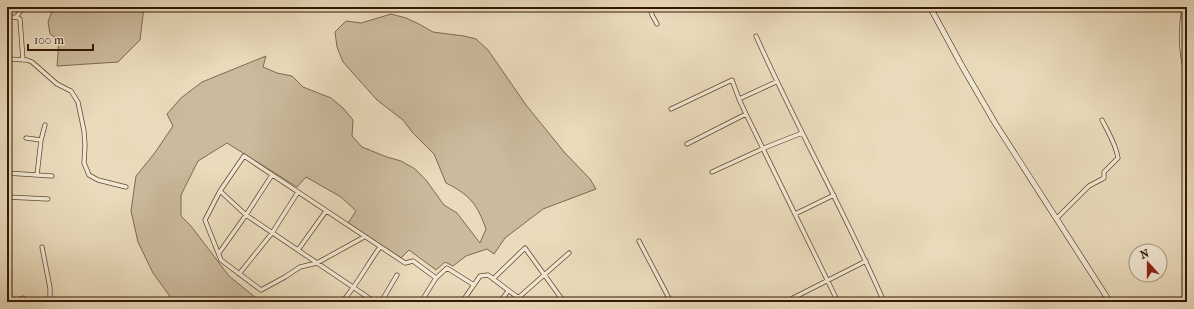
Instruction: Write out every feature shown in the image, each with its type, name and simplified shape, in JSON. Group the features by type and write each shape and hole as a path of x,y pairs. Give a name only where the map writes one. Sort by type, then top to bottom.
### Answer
{"street":[{"path":"7,18 16,17 24,7"},
{"path":"654,7 651,11 657,24"},
{"path":"930,7 995,123 1110,302"},
{"path":"1184,7 1181,23 1181,42 1182,58 1187,75"},
{"path":"16,17 20,19 23,60"},
{"path":"756,36 776,82 834,195 884,302"},
{"path":"7,59 32,62 77,98 84,130 85,168 89,175 98,180 126,187"},
{"path":"671,109 732,80 738,98 764,148 838,302"},
{"path":"738,98 776,82"},
{"path":"687,144 746,114"},
{"path":"1057,218 1089,186 1104,178 1104,172 1118,158 1111,136 1102,120"},
{"path":"37,175 41,140 45,125"},
{"path":"712,172 764,148 802,133"},
{"path":"26,138 41,140"},
{"path":"364,237 317,263 300,267 286,278 261,290 238,274 222,260 206,220 220,191 244,156 364,237 405,263 413,261 436,278"},
{"path":"7,173 52,176"},
{"path":"219,253 272,175"},
{"path":"220,191 246,215 375,302"},
{"path":"238,274 272,233 298,192"},
{"path":"795,214 834,195"},
{"path":"7,197 48,199"},
{"path":"298,250 326,211"},
{"path":"639,241 671,302"},
{"path":"42,247 50,288 50,302"},
{"path":"342,302 354,288 362,272 380,247"},
{"path":"493,279 525,248 564,302"},
{"path":"518,298 569,253"},
{"path":"795,302 793,298 866,261"},
{"path":"420,302 436,278 447,268 474,285"},
{"path":"381,302 397,274"},
{"path":"462,302 480,276 488,275 524,302"},
{"path":"500,302 508,291"},
{"path":"13,302 23,298"}],"shaded area":[{"path":"77,7 144,7 140,40 118,62 57,66 59,40 50,34 48,22 52,11 77,9"},
{"path":"391,14 406,18 433,32 476,39 488,50 526,105 565,153 590,179 596,189 543,209 505,238 494,254 487,249 466,256 453,266 445,262 436,270 409,250 401,258 348,223 356,211 341,197 306,177 297,187 227,143 198,161 181,195 181,216 191,226 229,276 261,302 174,302 153,273 138,242 131,211 136,176 154,154 173,126 167,114 181,98 202,82 266,56 263,67 277,73 292,76 303,87 331,98 343,108 353,120 352,136 362,147 401,161 415,169 426,180 444,205 457,213 480,243 486,229 472,201 454,187 446,183 434,154 412,132 403,120 377,100 343,62 337,47 335,32 346,21 361,23"}]}
